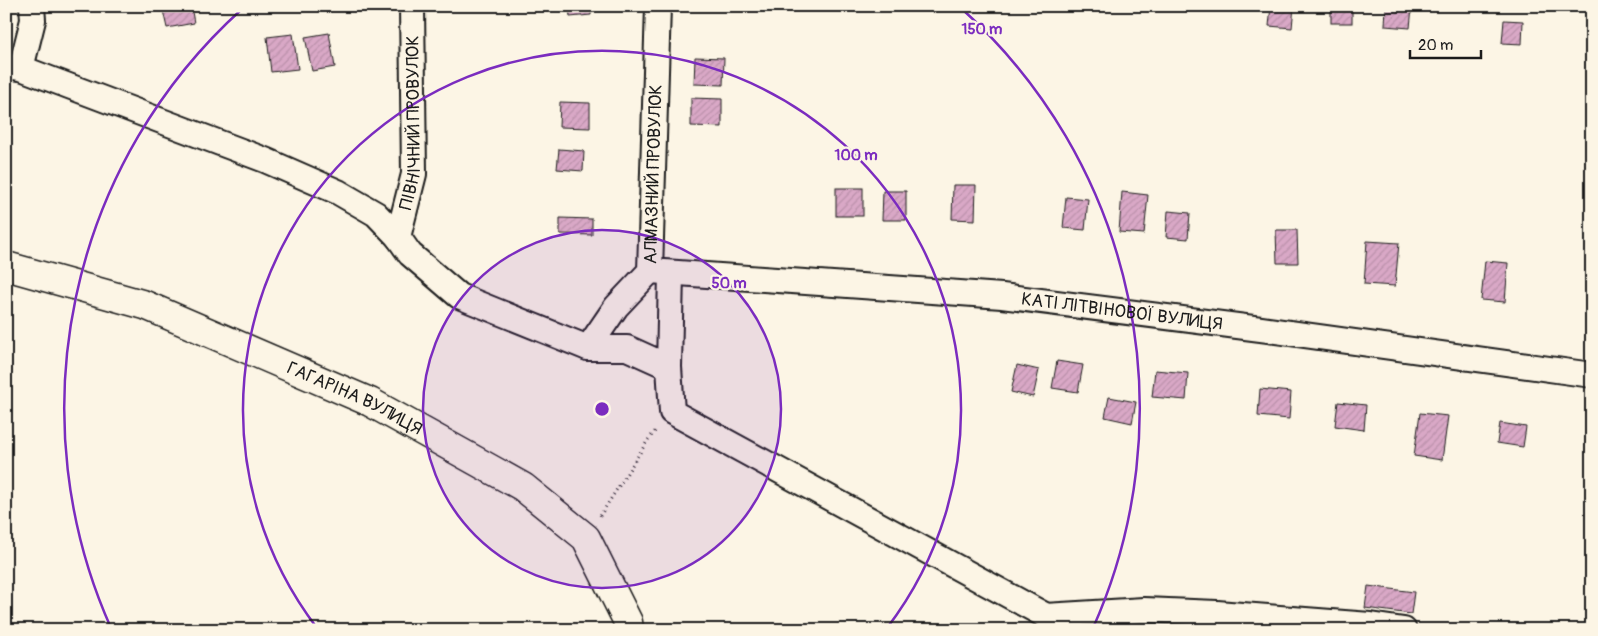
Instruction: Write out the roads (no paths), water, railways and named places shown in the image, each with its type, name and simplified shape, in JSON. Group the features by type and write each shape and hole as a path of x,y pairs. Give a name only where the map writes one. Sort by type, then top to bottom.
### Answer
{"main road":[{"name":"ГАГАРІНА ВУЛИЦЯ","path":"6,266 146,305 370,402 523,487 586,538 628,622 629,630"}],"street":[{"path":"32,6 33,20 14,67 265,160 338,192 376,214 398,237 410,254 459,296 588,348 627,348 669,367"},
{"name":"ПІВНІЧНИЙ ПРОВУЛОК","path":"398,237 414,174 412,6"},
{"name":"АЛМАЗНИЙ ПРОВУЛОК","path":"588,348 616,307 661,272 658,6"},
{"path":"661,272 672,412 1072,630"},
{"name":"КАТІ ЛІТВІНОВОЇ ВУЛИЦЯ","path":"661,272 1002,296 1260,329 1592,375"},
{"path":"1045,616 1144,610 1199,612 1370,625 1404,630"}]}
